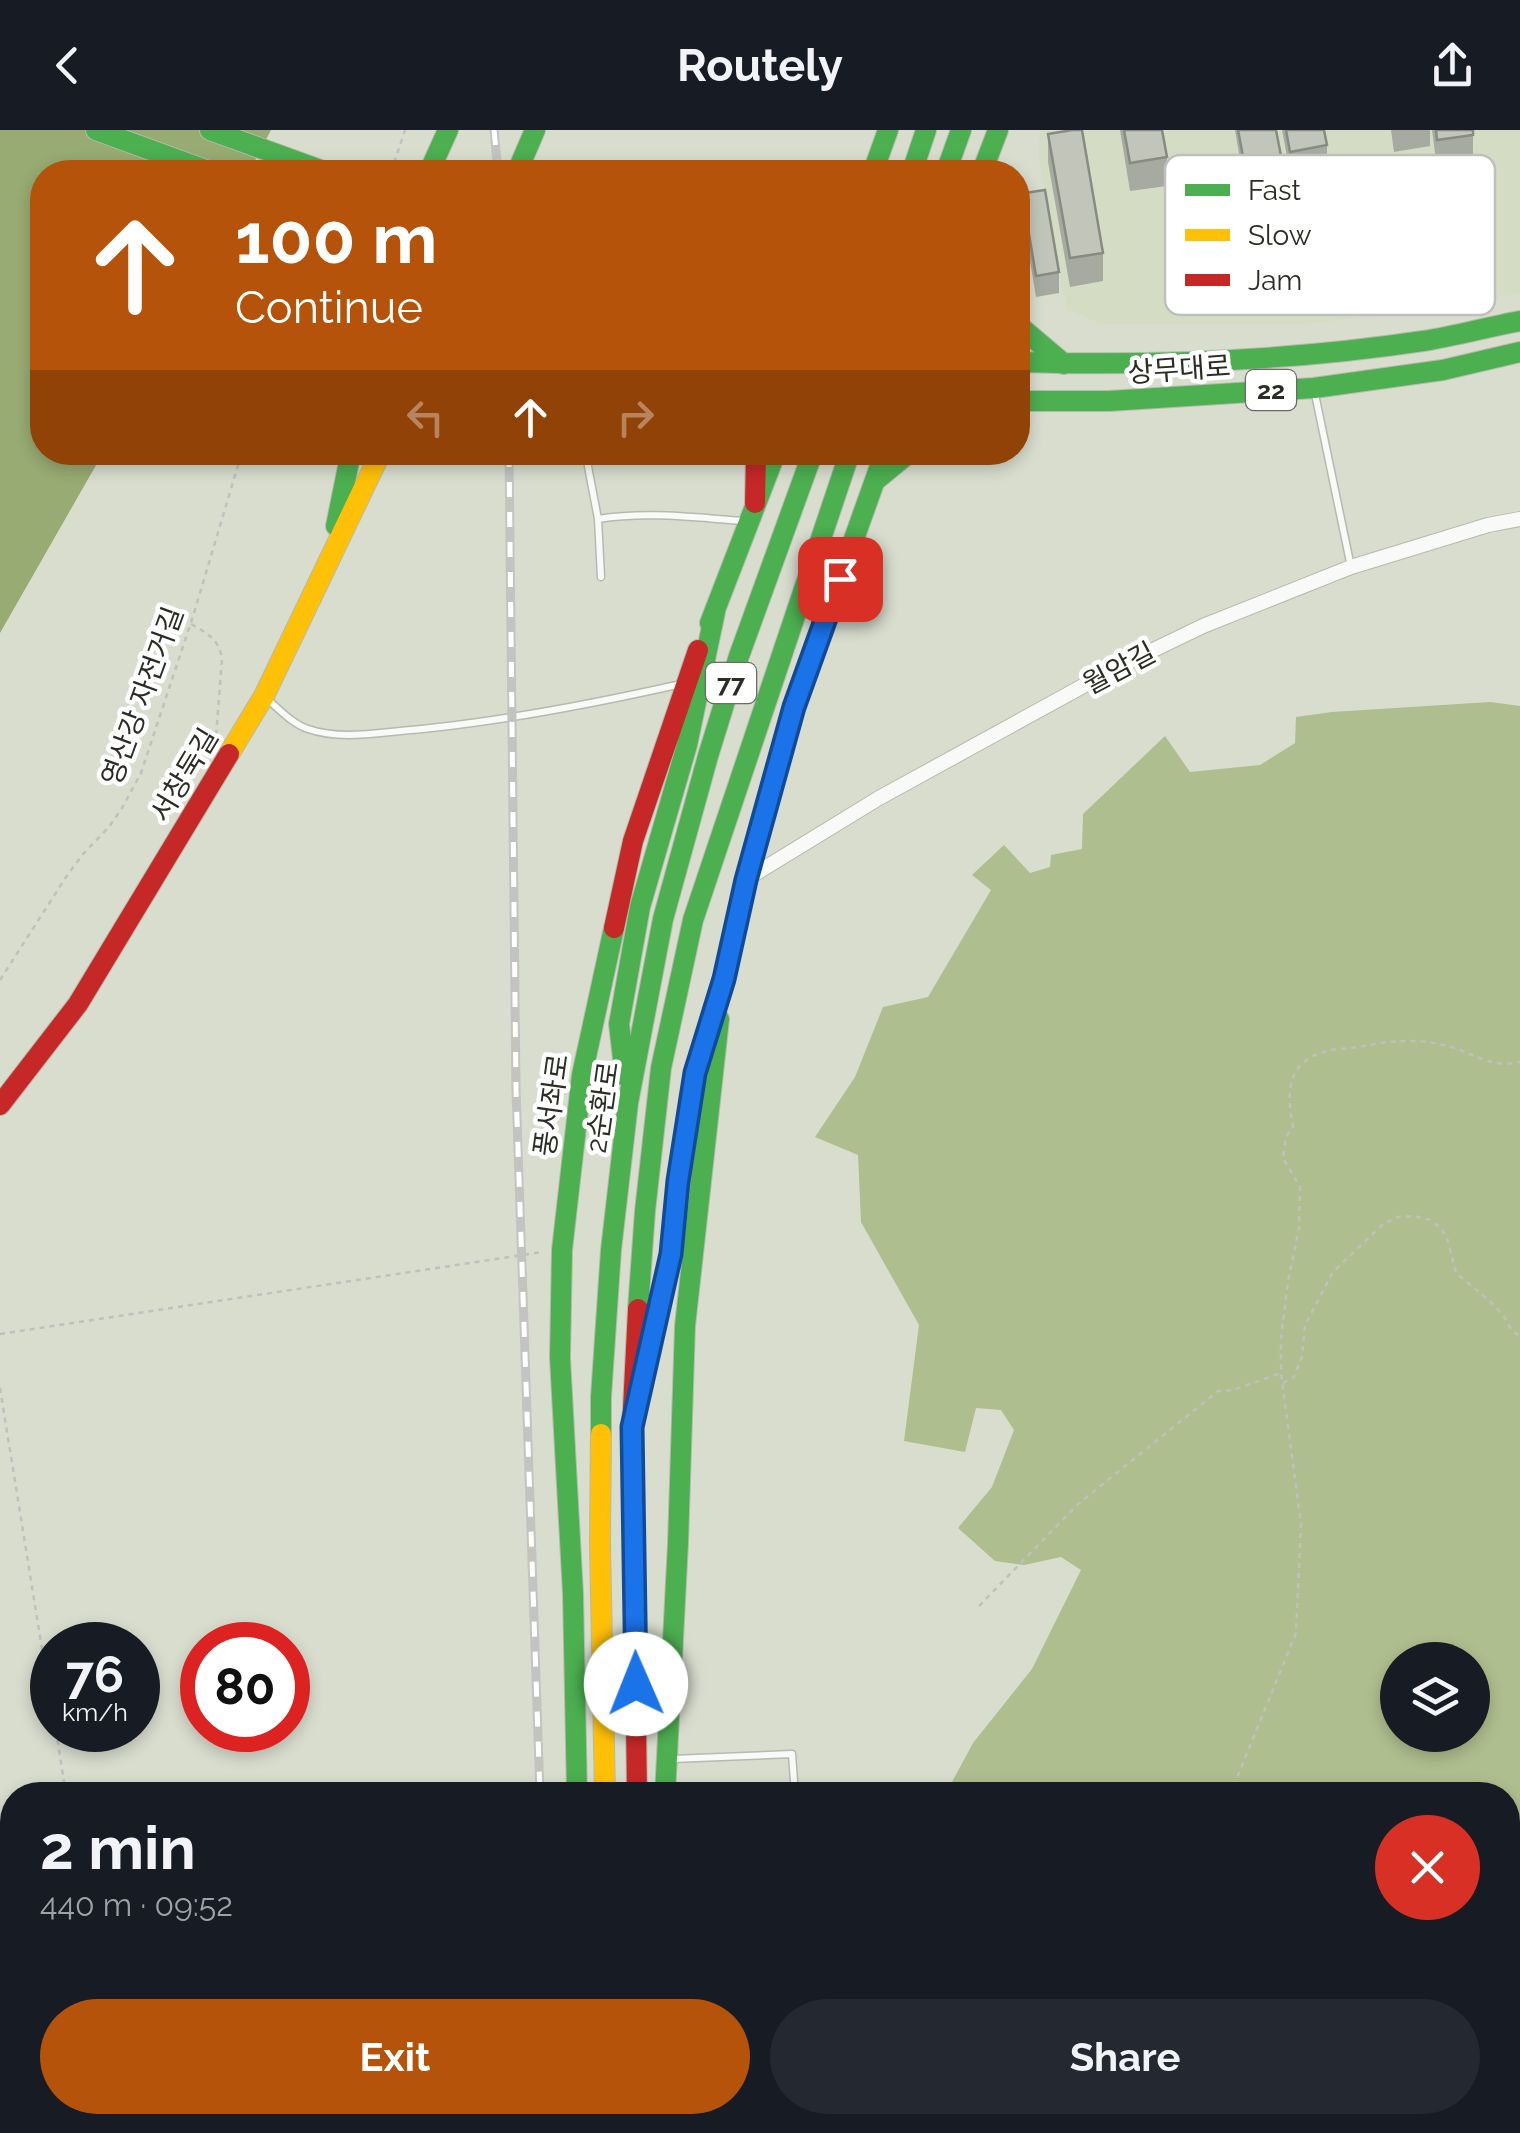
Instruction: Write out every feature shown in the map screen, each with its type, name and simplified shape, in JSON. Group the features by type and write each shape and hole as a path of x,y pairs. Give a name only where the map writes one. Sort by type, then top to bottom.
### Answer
{"main road":[{"path":"96,130 178,160"},
{"path":"210,130 293,160"},
{"path":"435,160 448,130"},
{"path":"521,160 535,130"},
{"path":"877,160 888,130"},
{"path":"916,160 926,130"},
{"path":"950,160 961,130"},
{"path":"987,160 998,130"},
{"name":"상무대로","path":"1030,363 1306,355 1427,340 1520,321"},
{"path":"1030,334 1064,364"},
{"name":"상무대로","path":"1030,401 1109,401 1314,388 1443,370 1520,352"},
{"path":"330,557 349,465"},
{"name":"서창둑길","path":"0,1105 78,1004 264,696 375,465"},
{"path":"751,512 755,465"},
{"name":"풍서좌로","path":"576,1782 573,1594 560,1358 562,1250 582,1075 632,841 704,634 771,465"},
{"name":"2순환로","path":"604,1782 601,1397 611,1250 628,1104 663,919 708,756 739,656 808,465"},
{"name":"2순환로","path":"637,1782 632,1427 645,1211 660,1068 693,920 846,465"},
{"path":"873,465 876,480"},
{"path":"632,1427 671,1254 695,1073 724,979 746,880 794,707 881,465"},
{"path":"876,480 894,465"},
{"path":"628,1104 619,1024 640,907 687,746 715,612"},
{"path":"666,1782 685,1326 724,979"}],"street":[{"name":"월암길","path":"746,880 880,798 1114,669 1203,626 1351,567 1520,519"}],"lane":[{"path":"1314,388 1351,567"},
{"path":"588,465 598,520 601,576"},
{"path":"598,520 630,514 751,512"},
{"path":"264,696 312,731 360,735 490,721 686,683"},
{"path":"665,1759 792,1754 794,1782"}],"path":[{"path":"395,160 404,130"},
{"name":"영산강 자전거길","path":"0,980 66,877 109,828 131,794 190,624 238,465"},
{"path":"190,624 213,637 220,648 215,747"},
{"path":"1235,1782 1296,1633 1300,1524 1281,1373 1288,1281 1299,1228 1300,1187 1283,1158 1286,1137 1293,1126 1289,1085 1308,1060 1328,1050 1393,1040 1444,1045 1498,1064 1520,1062"},
{"path":"1282,1383 1294,1377 1302,1356 1304,1325 1333,1272 1383,1224 1398,1217 1430,1220 1441,1228 1456,1274 1492,1303 1520,1336"},
{"path":"0,1334 562,1250"},
{"path":"978,1606 1076,1505 1218,1391 1233,1390 1281,1373"},
{"path":"0,1388 38,1622"},
{"path":"59,1752 64,1782"}],"shaded area":[{"path":"0,130 271,130 255,160 30,160 30,465 96,465 0,633"},
{"path":"1040,130 1520,130 1520,293 1495,298 1495,155 1165,155 1165,315 1381,315 1305,324 1100,324 1066,308 1038,154"},
{"path":"1490,702 1520,706 1520,1782 952,1782 973,1743 1032,1669 1081,1570 1061,1557 1024,1565 995,1561 958,1528 992,1487 1014,1430 1001,1410 976,1408 965,1452 904,1441 919,1325 861,1222 858,1155 815,1137 855,1077 883,1007 928,997 991,890 972,875 1004,845 1030,873 1050,867 1051,855 1082,849 1083,814 1165,736 1190,772 1260,765 1295,743 1296,717"}],"building":[{"path":"1082,130 1103,253 1070,258 1048,134"},
{"path":"1124,130 1162,130 1165,157 1130,163"},
{"path":"1238,130 1276,130 1281,155 1243,155"},
{"path":"1286,130 1324,130 1327,145 1290,152"},
{"path":"1436,130 1473,130 1473,135 1437,140"},
{"path":"1045,190 1059,272 1036,276 1030,240 1030,192"}],"railway":[{"path":"494,130 497,160"},
{"path":"509,465 516,1090 540,1782"}],"traffic: fast":[{"path":"96,130 178,160"},
{"path":"210,130 293,160"},
{"path":"434,160 448,130"},
{"path":"522,160 535,130"},
{"path":"877,160 888,130"},
{"path":"916,160 926,130"},
{"path":"950,160 961,130"},
{"path":"987,160 998,130"},
{"path":"1030,362 1272,357 1423,341 1520,321"},
{"path":"1030,335 1064,364"},
{"path":"1030,401 1109,401 1314,388 1443,370 1520,352"},
{"path":"336,526 348,465"},
{"path":"710,623 771,465"},
{"path":"601,1434 611,1250 628,1103 663,919 739,656 808,465"},
{"path":"638,1309 661,1068 693,920 846,465"},
{"path":"722,991 745,880 794,707 880,465"},
{"path":"876,480 894,465"},
{"path":"625,1076 619,1024 640,907 687,745 715,612"},
{"path":"577,1782 573,1594 560,1358 562,1250 582,1075 614,928"},
{"path":"646,1363 671,1254 695,1073 724,979"},
{"path":"666,1782 685,1326 719,1019"}],"traffic: slow":[{"path":"229,754 264,696 375,465"},
{"path":"601,1434 605,1782"}],"traffic: jam":[{"path":"755,503 756,465"},
{"path":"614,928 633,841 698,650"},
{"path":"0,1105 78,1004 229,754"},
{"path":"637,1782 632,1427 638,1309"}],"route":[{"path":"636,1684 632,1427 671,1254 695,1073 724,979 746,880 794,707 840,579"}]}
